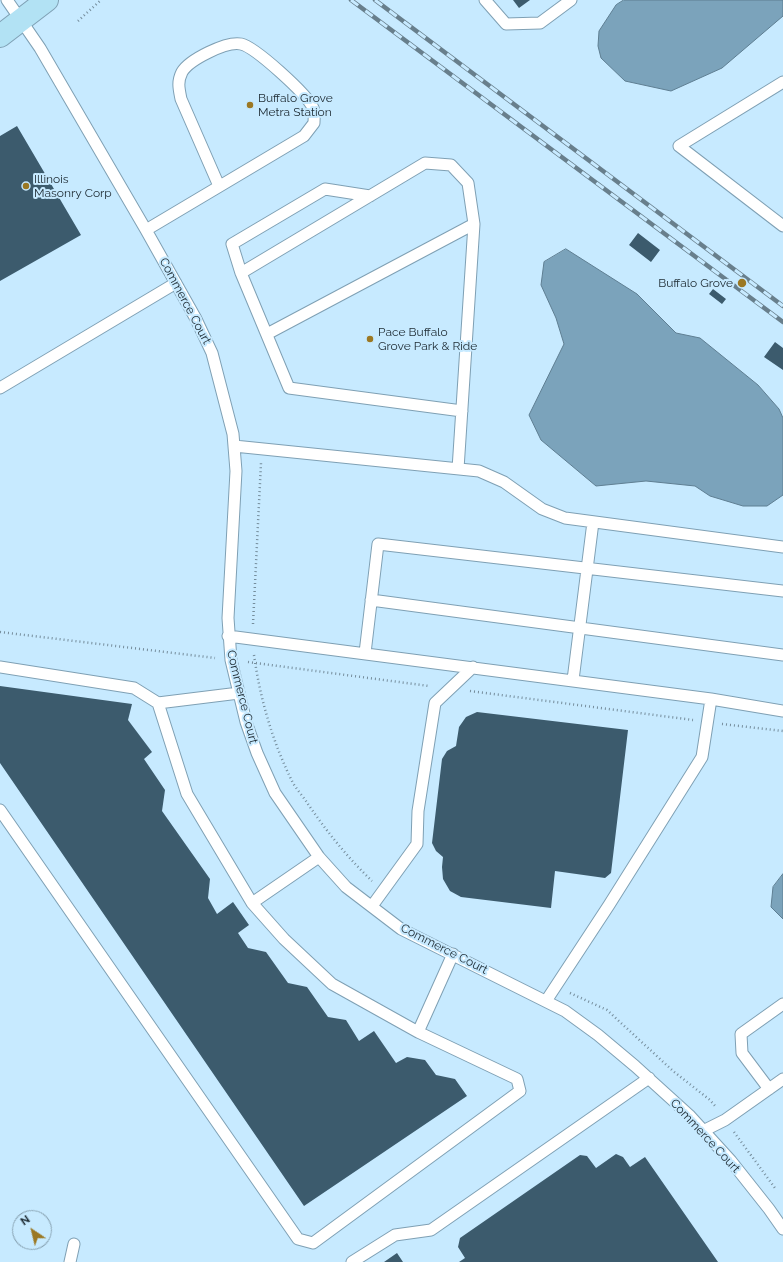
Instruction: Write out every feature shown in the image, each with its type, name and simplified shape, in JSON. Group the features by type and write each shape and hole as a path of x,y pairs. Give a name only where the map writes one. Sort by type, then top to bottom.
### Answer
{"main road":[{"path":"0,36 47,0"}],"lane":[{"name":"Commerce Court","path":"7,0 40,48 146,230 196,319 212,353 233,434 236,470 228,636 231,660 246,722 257,753 275,793 319,857 346,887 401,928 565,1011 598,1035 648,1078 703,1131 731,1161 770,1209 783,1229"},
{"path":"485,0 506,24 540,23 571,0"},
{"path":"146,230 304,136 314,123 313,109 303,93 257,54 241,44 224,45 195,60 183,71 178,84 181,99 219,186"},
{"path":"783,82 679,146 783,226"},
{"path":"241,273 425,163 451,165 468,183 474,224 458,468"},
{"path":"370,196 325,189 232,244 241,273 289,388 462,411"},
{"path":"267,334 474,224"},
{"path":"0,388 176,283"},
{"path":"234,446 479,471 504,482 542,509 565,518 783,547"},
{"path":"574,680 594,522"},
{"path":"365,653 378,544 783,592"},
{"path":"371,600 783,655"},
{"path":"228,636 472,666 711,699 783,711"},
{"path":"372,906 417,844 418,811 435,703 472,666"},
{"path":"0,667 134,688 158,703 239,693"},
{"path":"546,1001 702,757 711,699"},
{"path":"0,810 298,1239 313,1243 520,1091 517,1079 418,1032 332,984 284,939 252,902 186,794 158,703"},
{"path":"252,902 319,857"},
{"path":"418,1032 453,954"},
{"path":"769,1089 742,1053 740,1034 783,1004"},
{"path":"352,1262 395,1235 431,1230 648,1078"},
{"path":"703,1131 725,1120 783,1079"},
{"path":"70,1262 74,1244"}],"path":[{"path":"78,21 101,0"},
{"path":"262,449 252,638 259,688 273,735 292,781 324,827 355,864 383,891"},
{"path":"0,632 255,663 783,732"},
{"path":"556,986 607,1010 673,1071 710,1100 779,1193"}],"water":[{"path":"624,0 783,0 783,16 722,68 671,91 625,81 601,58 598,46 599,31 616,5"},
{"path":"566,249 637,294 676,333 700,338 758,385 779,409 783,418 783,495 767,506 743,506 710,496 695,486 646,481 596,486 541,440 529,415 564,344 556,318 541,285 544,262"},
{"path":"783,874 783,919 771,907 773,887"}],"building":[{"path":"513,0 530,0 519,8"},
{"name":"Illinois Masonry Corp","path":"17,126 81,235 0,281 0,136"},
{"path":"638,233 660,250 651,262 629,245"},
{"path":"713,289 726,299 722,304 709,294"},
{"path":"775,342 783,348 783,370 764,357"},
{"path":"0,686 132,704 128,720 152,752 144,759 165,790 162,811 210,879 208,898 217,914 233,902 249,925 238,933 248,948 266,952 288,983 307,987 328,1017 346,1020 359,1041 374,1031 396,1063 407,1057 425,1060 436,1075 455,1079 467,1096 304,1206 0,763"},
{"path":"477,712 628,730 611,873 605,878 555,871 551,908 461,897 450,891 443,879 443,857 436,851 432,843 442,759 447,751 456,746 459,727 466,717"},
{"path":"616,1154 623,1157 630,1167 645,1157 718,1262 459,1262 465,1258 458,1247 460,1238 580,1155 587,1156 596,1168"},
{"path":"397,1253 403,1262 384,1262"}],"railway":[{"path":"351,0 783,322"},
{"path":"375,0 783,306"}],"place":[{"name":"Buffalo Grove Metra Station","path":"250,105"},
{"name":"Illinois Masonry Corp","path":"26,186"},
{"name":"Buffalo Grove","path":"742,283"},
{"name":"Pace Buffalo Grove Park & Ride","path":"370,339"}]}
